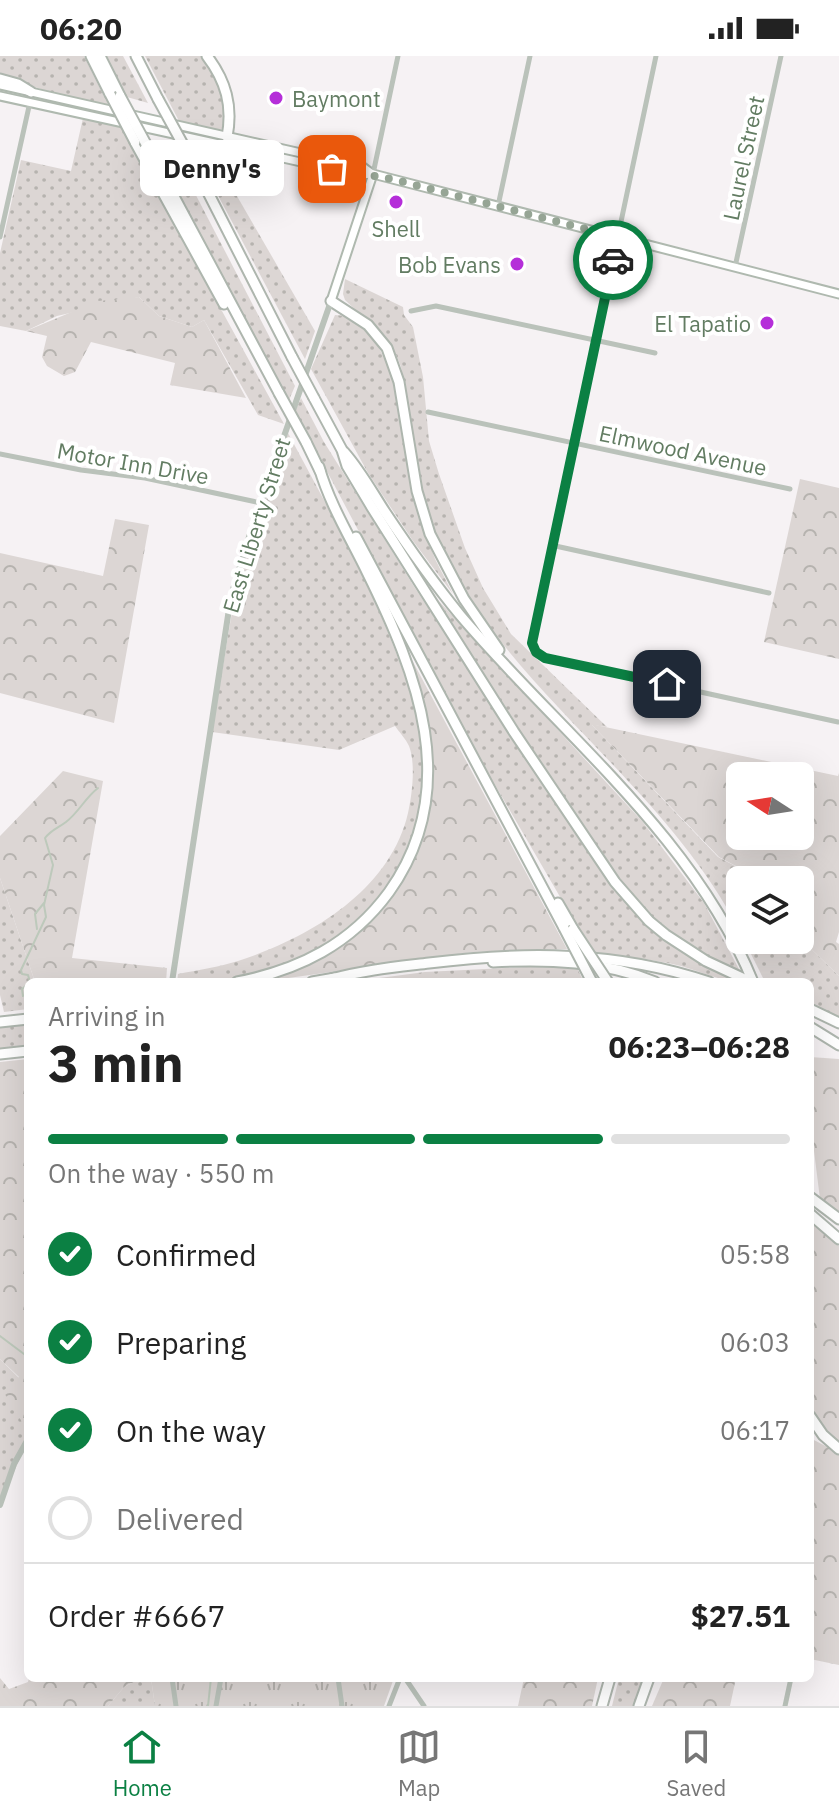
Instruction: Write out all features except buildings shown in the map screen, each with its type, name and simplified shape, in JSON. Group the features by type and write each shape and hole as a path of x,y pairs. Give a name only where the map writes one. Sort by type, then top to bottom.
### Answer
{"highway":[{"path":"91,56 146,144 515,836 568,929 590,978"},
{"path":"100,56 135,142 246,344 266,368"},
{"path":"136,56 342,450 347,466 482,681 629,901 687,950 749,978"},
{"path":"207,56 226,87 230,120 226,141"},
{"path":"0,82 18,84 30,97"},
{"path":"331,301 368,325 391,356 399,382 423,514 451,577 496,647 566,722 575,741"},
{"path":"342,450 439,588 485,643 648,819 691,872 722,919 751,978"},
{"path":"252,978 295,967 335,945 360,925 383,900 404,867 420,831 426,804 429,769 427,742 414,686 368,573 327,494 319,467"},
{"path":"568,929 605,978"},
{"path":"335,978 362,971 476,957 535,954 624,961 696,978"},
{"path":"340,978 473,963 528,962 575,963 644,978"},
{"path":"814,1011 839,1023"},
{"path":"0,1022 24,1019"},
{"path":"814,1029 839,1045"},
{"path":"0,1054 24,1051"},
{"path":"814,1200 839,1219"},
{"path":"814,1216 839,1232"},
{"path":"814,1217 839,1239"},
{"path":"814,1422 839,1449"},
{"path":"602,1706 608,1682"},
{"path":"639,1706 650,1682"},
{"path":"645,1706 651,1682"}],"main road":[{"path":"0,96 30,97 226,141 363,167 373,174 839,294"},
{"name":"East Liberty Street","path":"331,301 373,174"}],"street":[{"path":"373,174 398,56"},
{"path":"498,206 530,56"},
{"path":"656,56 532,634 534,648 545,658 838,722"},
{"name":"Laurel Street","path":"735,267 781,56"},
{"path":"0,237 30,97"},
{"name":"East Liberty Street","path":"173,978 227,616 238,571 331,301"},
{"path":"411,311 436,306 655,353"},
{"name":"Elmwood Avenue","path":"428,412 790,489"},
{"name":"Motor Inn Drive","path":"0,454 81,470 145,478 261,503"},
{"path":"551,545 769,593"},
{"path":"0,1505 14,1464 24,1446"},
{"path":"173,1682 176,1706"},
{"path":"216,1706 220,1682"},
{"path":"339,1682 342,1706"},
{"path":"389,1706 401,1682"},
{"path":"406,1682 424,1706"},
{"path":"785,1706 790,1682"}],"green space":[{"path":"0,56 84,56 109,106 63,96 0,76"},
{"path":"107,56 123,56 148,103 127,97"},
{"path":"145,56 202,56 220,89 224,127 220,130 179,121"},
{"path":"83,118 121,127 284,424 258,415 204,320 192,327 159,316 139,297 57,316 26,331 0,326 0,253 21,160 71,171"},
{"path":"153,146 173,151 295,386 289,400"},
{"path":"197,156 215,158 315,331 305,359"},
{"path":"345,279 403,307 404,315 413,327 423,377 429,441 465,548 483,588 511,634 607,727 592,725 718,857 735,866 726,866 726,909 674,833 551,700 475,607 444,556 426,511 411,439 401,367 396,354 378,329 345,300"},
{"path":"139,297 159,316 192,327 204,320 246,398 170,385 175,363 91,342 75,372 64,376 47,366 42,357 47,336 26,331 98,301"},
{"path":"335,315 346,317 365,329 389,369 415,505 435,559 453,594 368,473 311,369"},
{"path":"301,398 324,442 415,588 619,894 675,946 735,978 717,978 670,964 592,952 473,747 295,411"},
{"path":"288,433 371,594 413,698 425,752 421,799 411,838 395,875 371,908 336,938 294,961 250,975 178,978 178,974 216,967 265,951 318,925 343,908 384,866 398,841 408,813 413,780 411,753 408,743 395,726 339,750 212,732 235,594"},
{"path":"800,479 839,488 839,659 764,642"},
{"path":"115,519 149,525 114,723 0,693 0,553 103,576"},
{"path":"437,599 642,821 704,903 726,945 726,954 731,954 740,971 675,937 634,899 614,874"},
{"path":"405,647 567,949 473,952 274,978 317,961 361,929 382,908 413,857 430,800 432,771 431,741"},
{"path":"591,724 772,762 726,762 726,850 814,850 814,771 838,776 839,773 839,932 836,942 839,944 839,976 814,952 814,866 736,866 719,857"},
{"path":"63,771 103,781 72,958 167,968 166,978 34,978 0,878 0,836"},
{"path":"0,878 34,978 24,978 24,1010 4,1012 0,995"},
{"path":"814,952 839,976 839,1018 814,1007 814,978 763,978 751,954"},
{"path":"577,968 582,978 379,978 425,972"},
{"path":"24,1023 24,1047 0,1050 0,1026"},
{"path":"814,1057 839,1059 839,1213 820,1199 814,1151"},
{"path":"24,1059 24,1425 3,1391 19,1377 0,1359 0,1062"},
{"path":"814,1226 839,1246 839,1443 815,1416"},
{"path":"0,1359 19,1378 4,1391 24,1424 24,1448 0,1505"},
{"path":"814,1440 839,1453 839,1665 814,1660"},
{"path":"0,1678 9,1689 28,1682 134,1682 124,1687 108,1706 0,1706"},
{"path":"134,1682 152,1682 155,1706 108,1706 124,1687"},
{"path":"152,1682 393,1682 384,1706 155,1706"},
{"path":"523,1682 597,1682 592,1706 518,1706"},
{"path":"618,1682 642,1682 633,1706 612,1706"},
{"path":"662,1682 735,1682 730,1706 652,1706"}],"waterway":[{"path":"29,978 21,970 46,917 44,905 53,865 45,838 71,818 98,788"},
{"path":"37,929 35,914 44,903"},
{"path":"23,996 24,987"},
{"path":"0,1336 24,1354"},
{"path":"208,1706 211,1682"}],"way so far":[{"path":"332,169 360,175 373,174 617,237 613,260"}],"place":[{"name":"Baymont","path":"276,98"},
{"name":"Denny's","path":"332,169"},
{"name":"Shell","path":"396,202"},
{"name":"Bob Evans","path":"517,264"},
{"name":"El Tapatio","path":"767,323"}],"route":[{"path":"613,260 532,643 536,652 545,658 667,684"}]}
